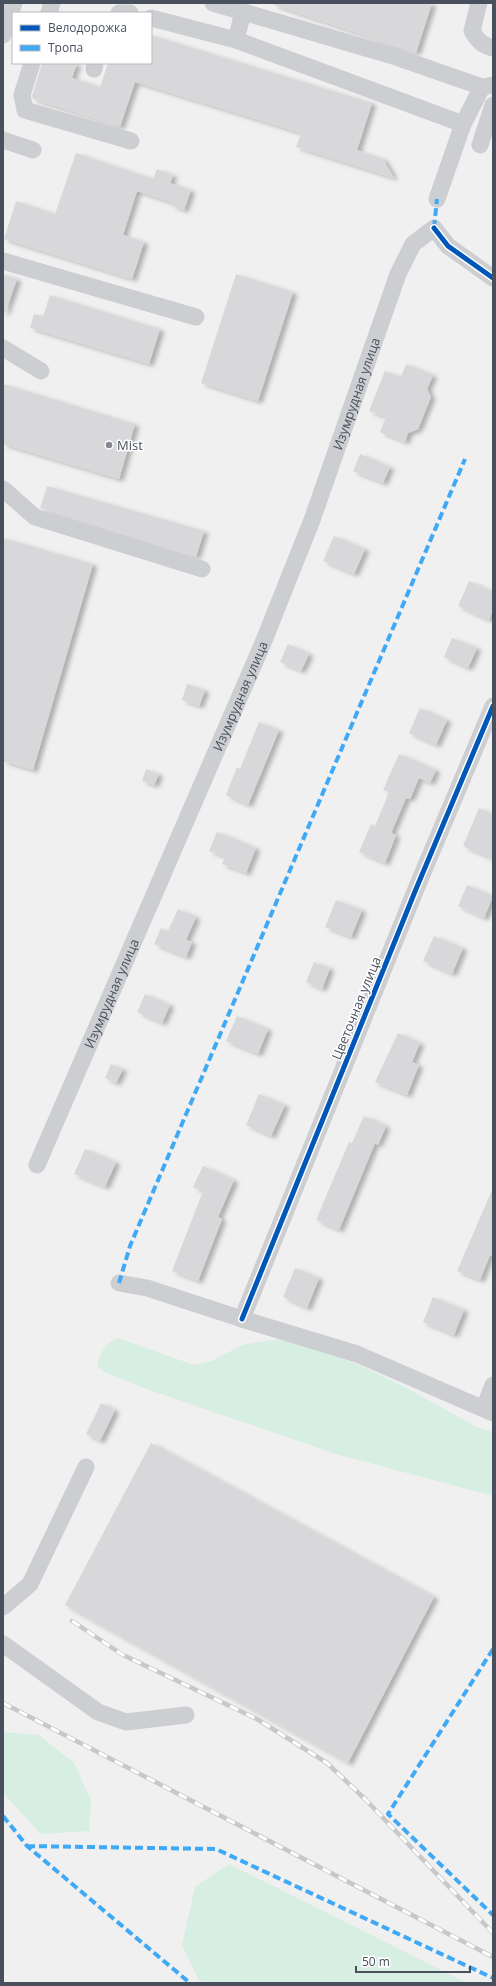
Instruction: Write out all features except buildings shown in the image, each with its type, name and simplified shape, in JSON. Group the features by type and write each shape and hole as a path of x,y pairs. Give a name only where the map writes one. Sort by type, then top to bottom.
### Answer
{"street":[{"path":"3,35 14,3"},
{"path":"213,3 393,56 487,86 463,124 437,199"},
{"path":"480,3 472,31 479,42 484,46 493,48"},
{"path":"236,40 243,12"},
{"path":"152,18 236,40 463,124"},
{"path":"32,64 22,95 25,110 131,141"},
{"path":"480,145 493,105"},
{"path":"3,140 33,150"},
{"name":"Изумрудная улица","path":"37,1165 263,643 312,520 398,274 413,244 434,228 448,246 493,278"},
{"path":"3,261 196,317"},
{"path":"3,348 41,371"},
{"path":"3,489 35,517 202,569"},
{"name":"Цветочная улица","path":"242,1319 416,888 493,706"},
{"path":"119,1283 147,1288 357,1354 489,1410 493,1385"},
{"path":"3,1608 30,1584 86,1467"},
{"path":"3,1644 98,1712 126,1722 186,1715"}],"green space":[{"path":"118,1338 194,1365 212,1361 242,1345 277,1339 310,1347 359,1365 403,1386 477,1427 493,1432 493,1496 336,1454 152,1391 104,1372 97,1366 100,1357 106,1346"},
{"path":"3,1732 39,1735 74,1763 91,1800 89,1831 41,1834 3,1793"},
{"path":"229,1864 467,1983 204,1983 198,1979 182,1945 195,1887"}],"railway":[{"path":"72,1621 123,1655 257,1719 327,1763 366,1800 493,1933"},
{"path":"3,1703 493,1957"}],"marked path":[{"path":"434,228 437,199"},
{"path":"119,1283 130,1246 465,459"},
{"path":"493,1649 388,1814 493,1915"},
{"path":"3,1816 27,1846 190,1983"},
{"path":"27,1846 216,1849 493,1978"}],"cycle path":[{"path":"434,228 448,246 493,278"},
{"path":"242,1319 416,889 493,706"}],"place":[{"name":"Mist","path":"109,445"}]}
